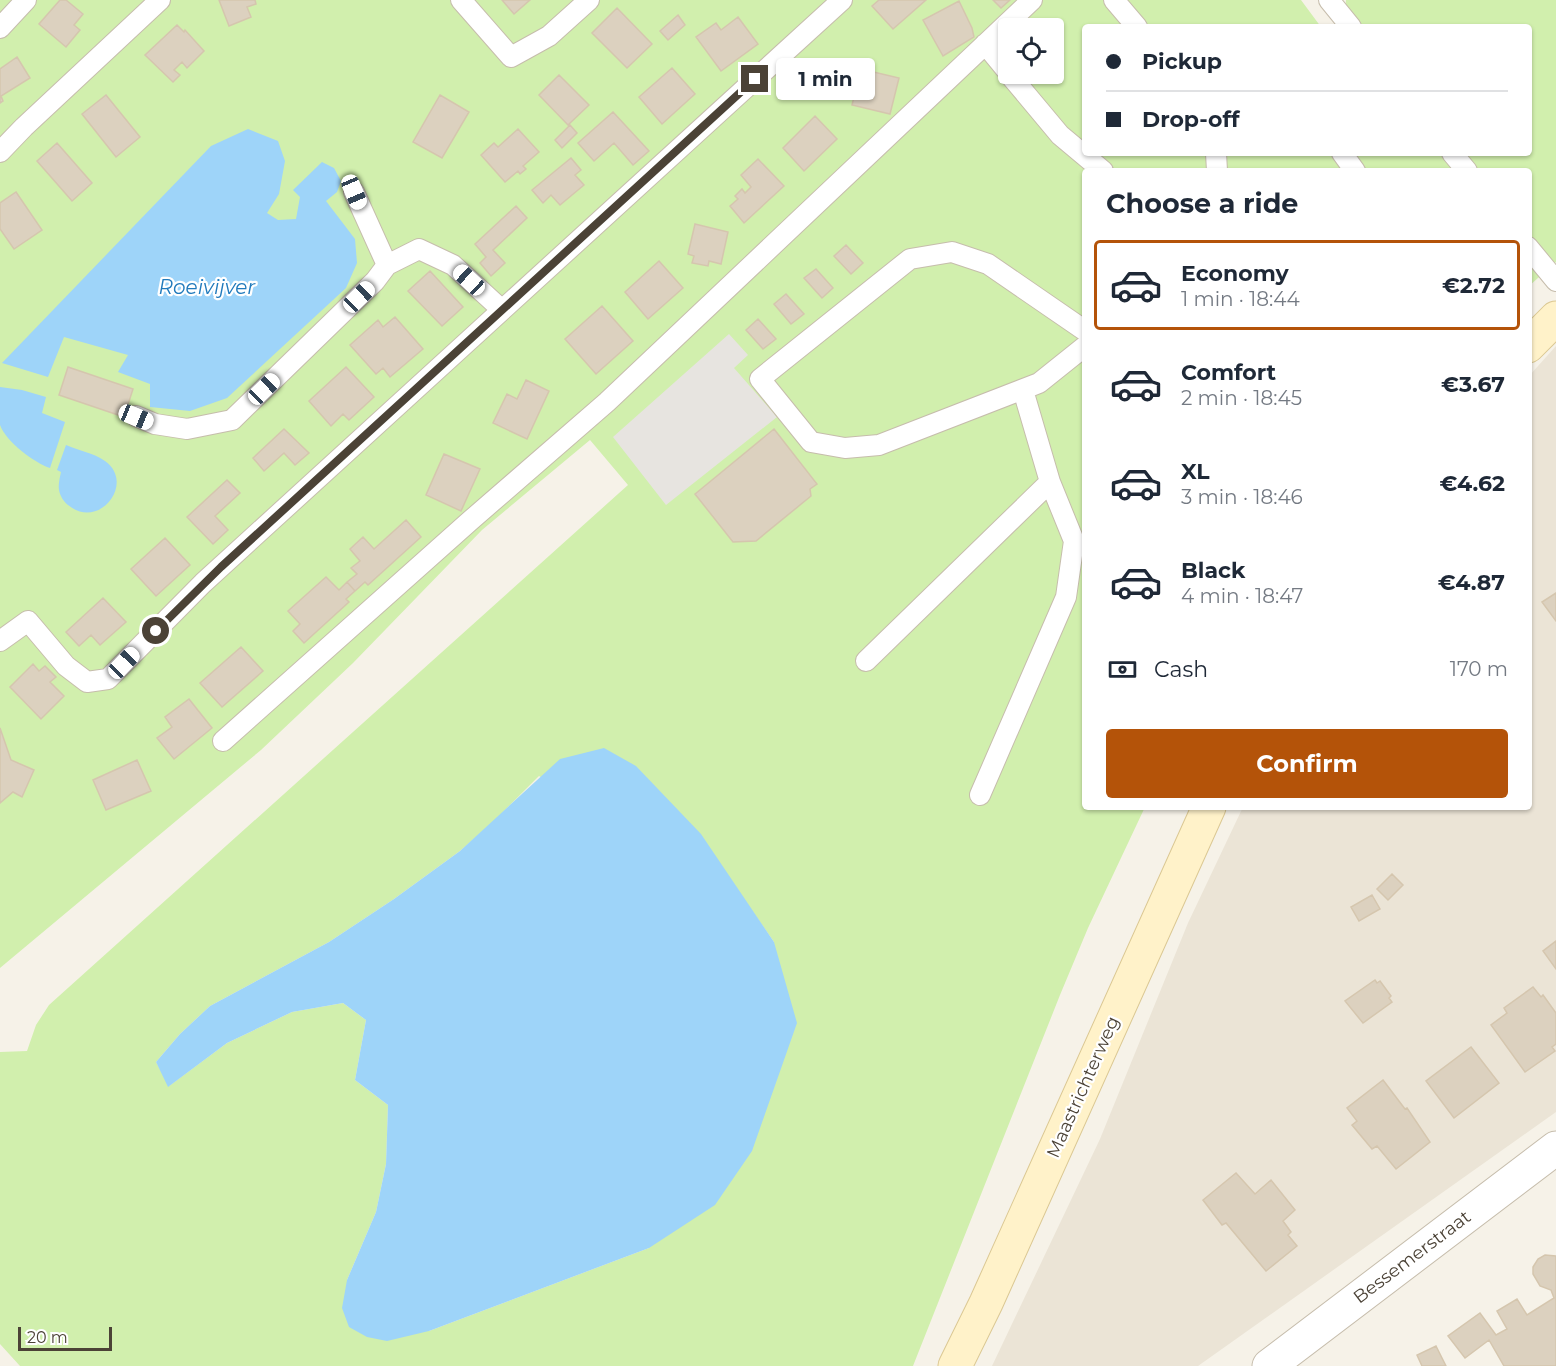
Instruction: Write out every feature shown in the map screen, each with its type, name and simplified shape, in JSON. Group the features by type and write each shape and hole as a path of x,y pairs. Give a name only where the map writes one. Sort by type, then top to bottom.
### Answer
{"main road":[{"path":"1532,342 1556,318"},
{"name":"Maastrichterweg","path":"955,1366 987,1303 1208,810"}],"street":[{"name":"Bessemerstraat","path":"1269,1366 1556,1148"}],"lane":[{"path":"0,28 26,0"},
{"path":"0,152 160,0"},
{"path":"461,0 511,57 549,36 589,0"},
{"path":"0,641 28,621 66,666 87,682 108,679 203,583 842,0"},
{"path":"223,741 437,549 607,402 1032,0"},
{"path":"1114,0 1134,24"},
{"path":"1329,0 1349,24"},
{"path":"985,44 998,60"},
{"path":"1018,84 1060,135 1082,153"},
{"path":"1085,156 1099,168"},
{"path":"1454,156 1464,168"},
{"path":"354,192 387,265"},
{"path":"136,417 155,424 187,429 232,420 375,281 387,265 419,249 453,265 501,309"},
{"path":"1082,329 988,264 952,252 910,259 760,379 811,442 845,448 879,445 1040,383 1082,349"},
{"path":"1532,252 1556,281"},
{"path":"980,795 1066,597 1074,541 1050,482 1023,390"},
{"path":"866,661 1050,482"}],"shaded area":[{"path":"729,334 748,355 734,368 777,417 666,505 613,437"},
{"path":"1556,346 1556,1112 1198,1366 992,1366 1100,1139 1188,923 1242,810 1532,810 1532,373"}],"green space":[{"path":"0,0 1301,0 1319,24 1082,24 1082,156 1532,156 1532,24 1344,24 1346,0 1556,0 1556,262 1532,283 1532,168 1082,168 1082,810 1144,810 1088,928 1060,995 913,1366 20,1366 0,1344 0,1052 27,1051 36,1025 49,1005 628,485 590,440 482,530 353,663 261,750 0,968","holes":["539,776 737,889 774,942 649,1248 429,1331 347,1280 376,1212 386,1164 388,1105 355,1080 366,1020 343,1003 292,1012 227,1043 169,1086 156,1062 180,1034 210,1006 329,942 460,851"]}],"water":[{"name":"Roeivijver","path":"248,129 278,141 285,161 279,194 267,213 278,220 296,219 300,197 293,190 322,162 334,168 341,181 337,192 326,201 355,239 357,263 346,288 227,398 190,411 150,407 150,384 118,372 128,355 64,337 48,377 2,363 211,146"},
{"path":"0,387 46,397 42,413 65,422 50,468 22,451 3,432 0,425"},
{"path":"66,445 101,458 114,470 117,481 115,491 110,501 102,508 91,512 80,511 68,505 61,497 59,481 61,472 57,470"},
{"path":"604,748 636,766 701,834 774,942 797,1023 752,1151 715,1205 649,1248 429,1331 387,1341 367,1337 349,1327 342,1308 347,1280 376,1212 386,1164 388,1105 355,1080 366,1020 343,1003 292,1012 227,1043 168,1087 156,1062 180,1034 210,1006 329,942 460,851 560,759"}],"building":[{"path":"60,0 66,0 83,14 74,25 80,30 66,47 39,24"},
{"path":"219,0 255,0 256,4 247,7 251,17 229,26"},
{"path":"502,0 530,0 514,14"},
{"path":"879,0 926,0 893,29 872,6"},
{"path":"993,0 1010,0 1001,8"},
{"path":"959,1 974,37 943,56 923,20"},
{"path":"617,8 652,44 627,68 592,33"},
{"path":"678,15 685,25 668,40 660,31"},
{"path":"738,17 758,44 721,71 696,37 716,23 721,30"},
{"path":"177,25 184,32 185,30 204,51 187,68 182,62 174,70 180,75 173,82 145,55"},
{"path":"17,57 30,78 1,96 3,101 0,103 0,69"},
{"path":"672,68 695,94 662,124 639,97"},
{"path":"861,69 899,78 890,114 852,105"},
{"path":"559,75 589,105 568,125 539,95"},
{"path":"106,95 140,137 116,157 82,114"},
{"path":"440,95 469,112 442,158 413,142"},
{"path":"613,112 649,151 633,165 614,143 594,161 578,143"},
{"path":"815,116 837,139 804,171 783,148"},
{"path":"570,125 577,133 562,148 555,140"},
{"path":"518,129 539,152 523,166 526,169 520,174 518,171 505,182 481,155 494,143 498,147"},
{"path":"57,143 92,183 72,201 37,161"},
{"path":"571,158 581,170 575,175 584,185 560,205 551,195 543,203 532,190"},
{"path":"758,159 784,186 744,223 730,206 738,199 735,196 742,189 745,193 751,187 741,175"},
{"path":"16,192 42,230 14,249 0,229 0,203"},
{"path":"516,206 527,218 493,250 505,263 491,276 480,263 486,257 475,244"},
{"path":"695,224 728,232 721,264 709,261 708,266 692,263 694,256 688,254"},
{"path":"846,245 863,263 851,274 834,256"},
{"path":"659,261 683,288 648,319 625,292"},
{"path":"816,269 833,288 822,298 804,278"},
{"path":"430,271 463,307 442,326 408,291"},
{"path":"786,294 804,314 791,324 774,304"},
{"path":"602,306 633,341 596,374 565,339"},
{"path":"395,317 423,349 390,377 383,368 376,374 350,345 378,320 383,327"},
{"path":"758,319 776,339 763,349 746,330"},
{"path":"68,367 133,389 124,417 59,395"},
{"path":"346,367 374,397 349,420 343,414 331,426 309,401"},
{"path":"526,380 549,391 527,439 493,423 507,394 517,399"},
{"path":"284,429 309,453 295,465 284,453 264,471 253,458"},
{"path":"774,429 817,484 810,489 811,496 756,541 733,542 695,494"},
{"path":"444,454 480,469 461,511 426,495"},
{"path":"227,480 240,493 215,516 228,530 213,544 187,517"},
{"path":"406,520 421,537 368,585 365,582 355,591 347,582 357,574 351,568 360,561 350,549 363,537 374,549"},
{"path":"165,538 190,565 156,596 131,569"},
{"path":"326,577 339,590 347,582 355,591 346,599 349,602 304,643 293,631 300,624 288,611"},
{"path":"1556,593 1556,621 1542,602"},
{"path":"103,598 126,622 100,645 91,635 79,646 66,632"},
{"path":"241,647 263,671 222,707 200,683"},
{"path":"33,664 39,671 45,666 56,677 50,682 64,696 41,719 10,687"},
{"path":"189,699 212,728 174,759 157,738 172,727 165,717"},
{"path":"0,728 11,760 34,770 22,797 13,792 0,803"},
{"path":"137,760 151,791 106,810 93,780"},
{"path":"1392,874 1403,885 1388,900 1377,889"},
{"path":"1372,895 1380,909 1359,921 1351,907"},
{"path":"1556,941 1556,969 1543,951"},
{"path":"1375,980 1377,983 1380,981 1391,996 1389,998 1392,1002 1363,1023 1345,1001"},
{"path":"1533,987 1541,997 1543,995 1556,1013 1556,1044 1552,1047 1555,1051 1525,1072 1491,1025 1507,1013 1504,1008"},
{"path":"1471,1047 1499,1083 1454,1118 1426,1081"},
{"path":"1383,1080 1405,1109 1407,1108 1430,1142 1396,1169 1377,1146 1372,1149 1352,1125 1357,1121 1347,1108"},
{"path":"1236,1173 1255,1194 1271,1180 1295,1210 1283,1221 1291,1232 1288,1235 1297,1246 1266,1271 1226,1223 1222,1225 1203,1200"},
{"path":"1545,1255 1556,1256 1556,1366 1504,1366 1489,1340 1465,1358 1448,1336 1480,1313 1496,1335 1507,1329 1497,1311 1517,1299 1527,1315 1554,1298 1551,1290 1540,1286 1533,1274 1533,1267 1538,1259"},
{"path":"1436,1346 1446,1366 1422,1366 1417,1355"}],"route":[{"path":"156,631 203,583 755,79"}]}
